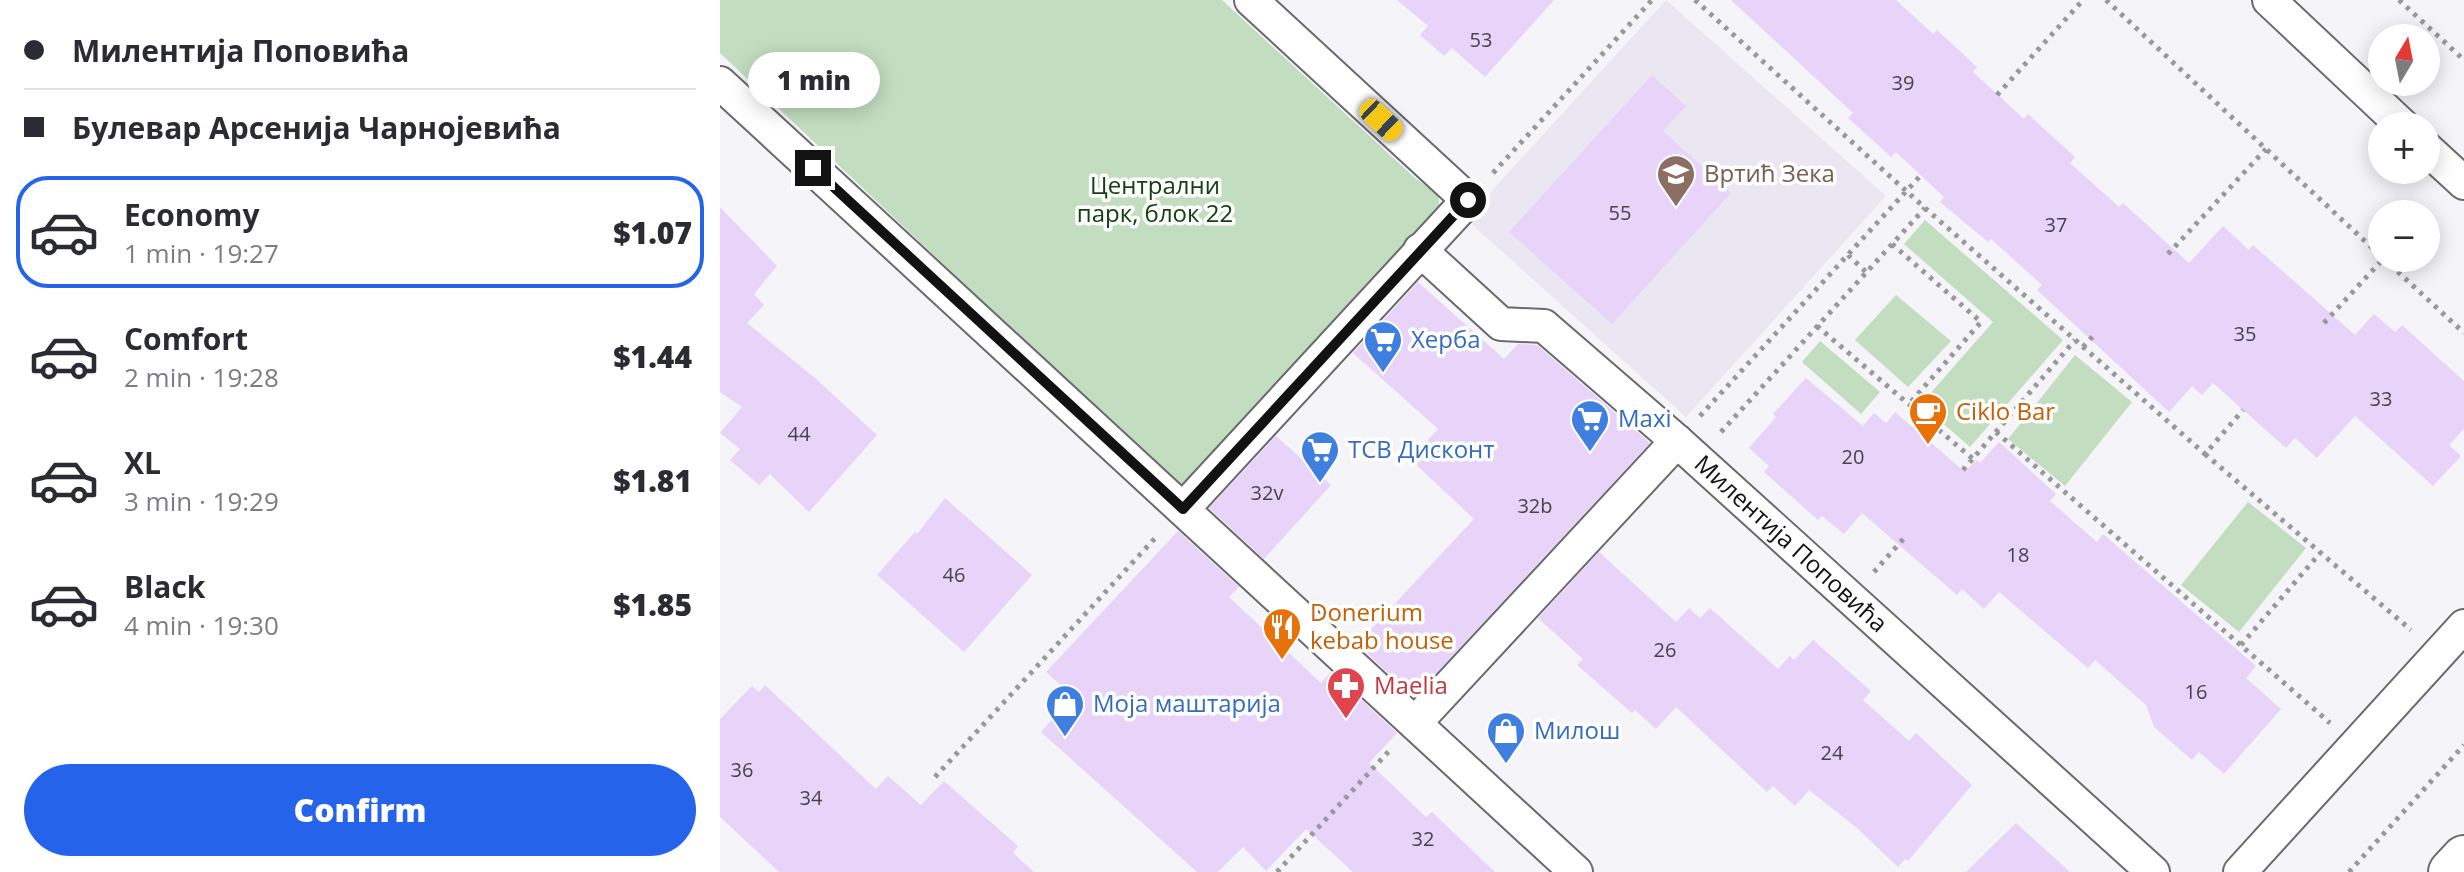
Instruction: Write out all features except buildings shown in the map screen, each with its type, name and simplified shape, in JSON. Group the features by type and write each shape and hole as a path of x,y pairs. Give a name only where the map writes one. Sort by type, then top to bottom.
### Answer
{"street":[{"path":"1183,509 1468,200 1251,0"},
{"path":"2269,0 2388,112"},
{"path":"720,83 1576,872"},
{"path":"2440,161 2464,183"},
{"path":"1420,250 1501,324 1544,326 1677,441"},
{"name":"Милентија Поповића","path":"1415,723 1677,441 2153,872"},
{"path":"2240,872 2464,626"},
{"path":"2451,872 2464,858"}],"path":[{"path":"1468,200 1652,0"},
{"path":"1695,0 2075,340 2439,653"},
{"path":"1997,95 2083,0"},
{"path":"2106,0 2368,244"},
{"path":"2399,0 2464,60"},
{"path":"2168,254 2266,149"},
{"path":"1677,441 1921,175"},
{"path":"1720,433 1925,208"},
{"path":"1892,244 1981,322 1909,404"},
{"path":"1848,255 1866,272"},
{"path":"2324,323 2370,272"},
{"path":"2398,272 2464,333"},
{"path":"1817,326 1973,459"},
{"path":"2083,347 2095,334"},
{"path":"1963,470 2075,340"},
{"path":"2205,454 2243,410"},
{"path":"1996,432 2301,696"},
{"path":"935,777 1183,509"},
{"path":"1851,599 1905,537"},
{"path":"2241,645 2320,553"},
{"path":"1277,872 1415,723"},
{"path":"2349,872 2464,745"}],"shaded area":[{"name":"Вртић Зека","path":"1666,0 1886,196 1686,417 1466,219"}],"green space":[{"name":"Централни парк, блок 22","path":"720,0 1222,0 1416,179 1438,193 1440,211 1184,492 720,53"},
{"path":"1925,220 2063,340 1970,447 1921,404 1993,322 1904,244"},
{"path":"1896,295 1951,341 1908,387 1855,340"},
{"path":"1820,341 1880,392 1861,414 1802,362"},
{"path":"2075,355 2132,402 2065,486 2008,439"},
{"path":"2248,502 2306,548 2239,632 2181,585"}],"place":[{"name":"Вртић Зека","path":"1676,208"},
{"name":"Херба","path":"1383,374"},
{"name":"Ciklo Bar","path":"1928,446"},
{"name":"Maxi","path":"1590,453"},
{"name":"ТСВ Дисконт","path":"1320,484"},
{"name":"Donerium kebab house","path":"1282,661"},
{"name":"Maelia","path":"1346,720"},
{"name":"Моја маштарија","path":"1065,738"},
{"name":"Милош","path":"1506,765"}],"route":[{"path":"813,168 1183,509 1468,200"}]}
